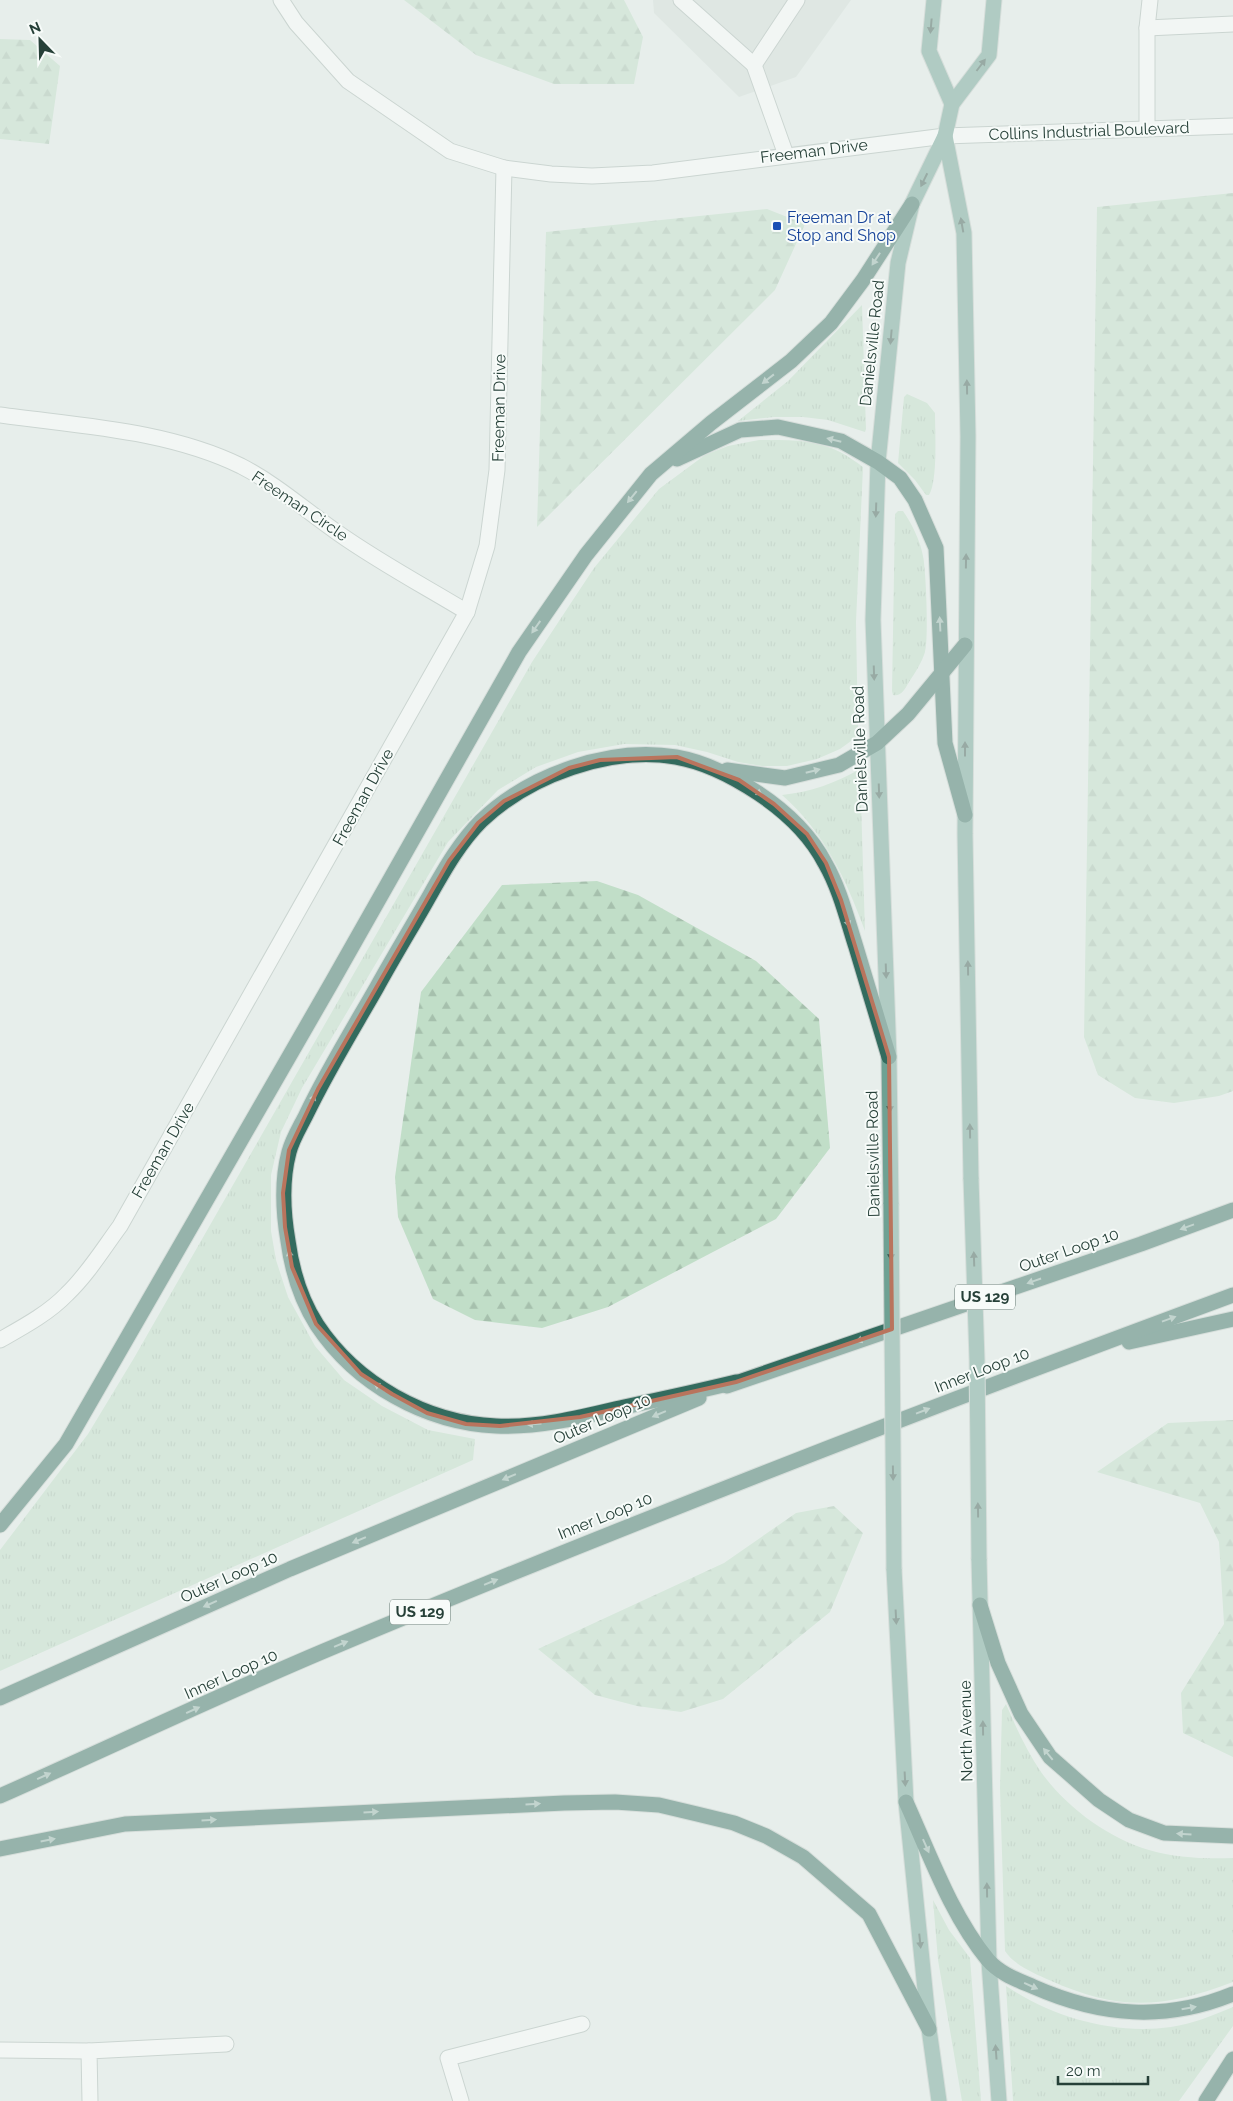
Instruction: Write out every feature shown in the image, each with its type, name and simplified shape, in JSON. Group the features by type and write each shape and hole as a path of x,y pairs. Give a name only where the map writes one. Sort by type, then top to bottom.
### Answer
{"highway":[{"path":"0,1525 66,1444 332,982 518,652 586,555 651,474 711,423 791,361 831,322 863,280 912,204"},
{"path":"651,474 703,446 740,430 778,427 841,441 878,462 900,478 916,500 936,548 945,743 965,815"},
{"path":"713,768 785,778 839,765 877,742 908,714 965,645"},
{"path":"736,1382 545,1423 500,1426 466,1424 427,1412 392,1394 361,1374 336,1350 316,1324 304,1301 292,1267 285,1227 283,1193 289,1150 318,1089 449,862 478,824 504,801 531,785 569,768 600,760 635,756 677,757 713,768 739,780 774,804 807,834 826,863 841,900 889,1057"},
{"name":"Outer Loop 10","path":"0,1698 290,1569 736,1382 1142,1244 1233,1210"},
{"name":"Inner Loop 10","path":"0,1796 320,1653 626,1526 845,1440 1233,1295"},
{"path":"1074,1354 1233,1319"},
{"path":"980,1605 998,1663 1021,1714 1050,1757 1099,1800 1129,1820 1164,1833 1233,1836"},
{"path":"0,1849 125,1824 564,1803 615,1802 659,1805 734,1823 766,1836 804,1857 869,1914 929,2029"},
{"path":"906,1802 960,1916 989,1962 1007,1976 1051,1995 1097,2009 1149,2014 1194,2008 1233,1994"},
{"path":"1206,2101 1233,2059"}],"main road":[{"path":"934,0 929,51 952,104"},
{"name":"Danielsville Road","path":"906,1802 894,1568 889,1057 872,620 878,462 898,263 912,204 944,136 952,104 989,55 994,0"},
{"name":"Danielsville Road","path":"944,136 964,233 968,436 965,815 971,1180 977,1360"},
{"name":"North Avenue","path":"977,1360 979,1559 989,1962 999,2101"},
{"path":"906,1802 929,2029 939,2101"}],"street":[{"name":"Freeman Drive","path":"282,0 296,23 348,81 450,151 504,168 551,174 592,176 652,172 944,136"},
{"path":"681,0 754,65 786,154"},
{"path":"754,65 797,0"},
{"path":"1147,129 1146,28 1150,0"},
{"path":"1146,28 1233,24"},
{"name":"Collins Industrial Boulevard","path":"944,136 1233,126"},
{"name":"Freeman Drive","path":"0,1340 31,1322 67,1295 94,1263 120,1226 467,612 487,546 498,470 504,168"},
{"name":"Freeman Circle","path":"0,415 138,434 194,448 240,466 284,492 338,533 467,612"},
{"path":"461,2101 448,2058 582,2024"},
{"path":"0,2050 89,2051 226,2044"},
{"path":"89,2051 90,2101"}],"highlighted area":[{"path":"677,757 739,780 774,804 807,834 826,863 841,900 889,1057 892,1329 736,1382 580,1417 500,1426 466,1424 427,1413 392,1394 361,1374 316,1324 292,1267 285,1227 283,1193 289,1150 318,1089 449,861 478,823 504,801 569,768 600,760"}],"shaded area":[{"path":"653,0 851,0 796,77 739,97 654,13"}],"green space":[{"path":"404,0 624,0 643,37 634,84 554,84 476,55"},
{"path":"0,39 30,40 60,66 49,144 0,139"},
{"path":"1233,193 1233,1091 1219,1096 1174,1103 1135,1098 1098,1075 1084,1037 1097,207"},
{"path":"767,209 805,224 775,290 537,527 546,232"},
{"path":"862,305 865,432 828,420 803,417 774,417 738,421 788,381"},
{"path":"907,394 927,403 935,413 935,468 929,495 926,495 915,480 898,463 904,397"},
{"path":"759,440 811,442 831,448 863,467 856,622 858,736 840,749 817,759 787,766 762,766 738,762 707,752 675,745 624,744 578,752 536,767 498,790 448,842 302,1088 281,1132 271,1175 271,1231 276,1260 288,1297 315,1346 344,1380 382,1406 428,1430 475,1439 473,1460 0,1671 0,1550 88,1434 134,1358 532,662 594,568 659,489 705,455 728,446"},
{"path":"898,511 903,511 915,532 922,550 927,605 927,634 925,652 920,664 901,694 893,695 895,514"},
{"path":"860,769 865,931 850,893 832,857 810,825 782,795 803,792 822,786 842,779"},
{"path":"597,881 638,895 756,961 819,1019 830,1148 776,1219 608,1307 542,1328 475,1320 433,1299 398,1217 395,1177 421,992 502,885"},
{"path":"1233,1420 1233,1757 1183,1733 1181,1693 1224,1624 1219,1542 1200,1503 1097,1472 1168,1423"},
{"path":"834,1506 863,1533 830,1612 723,1699 681,1712 637,1706 595,1695 538,1649 724,1563 796,1513"},
{"path":"1006,1704 1022,1739 1041,1772 1075,1809 1089,1820 1118,1838 1149,1850 1191,1857 1233,1858 1233,1982 1208,1991 1162,2001 1140,2003 1119,2001 1097,1997 1049,1980 1025,1968 1009,1956 1005,1951 1000,1788 1002,1710"},
{"path":"933,1900 949,1930 970,1958 981,2101 962,2101 938,1960"},
{"path":"1006,1986 1044,2007 1064,2015 1106,2026 1150,2029 1179,2026 1233,2007 1233,2026 1179,2101 1013,2101"}],"place":[{"name":"Freeman Dr at Stop and Shop","path":"777,226"}]}
